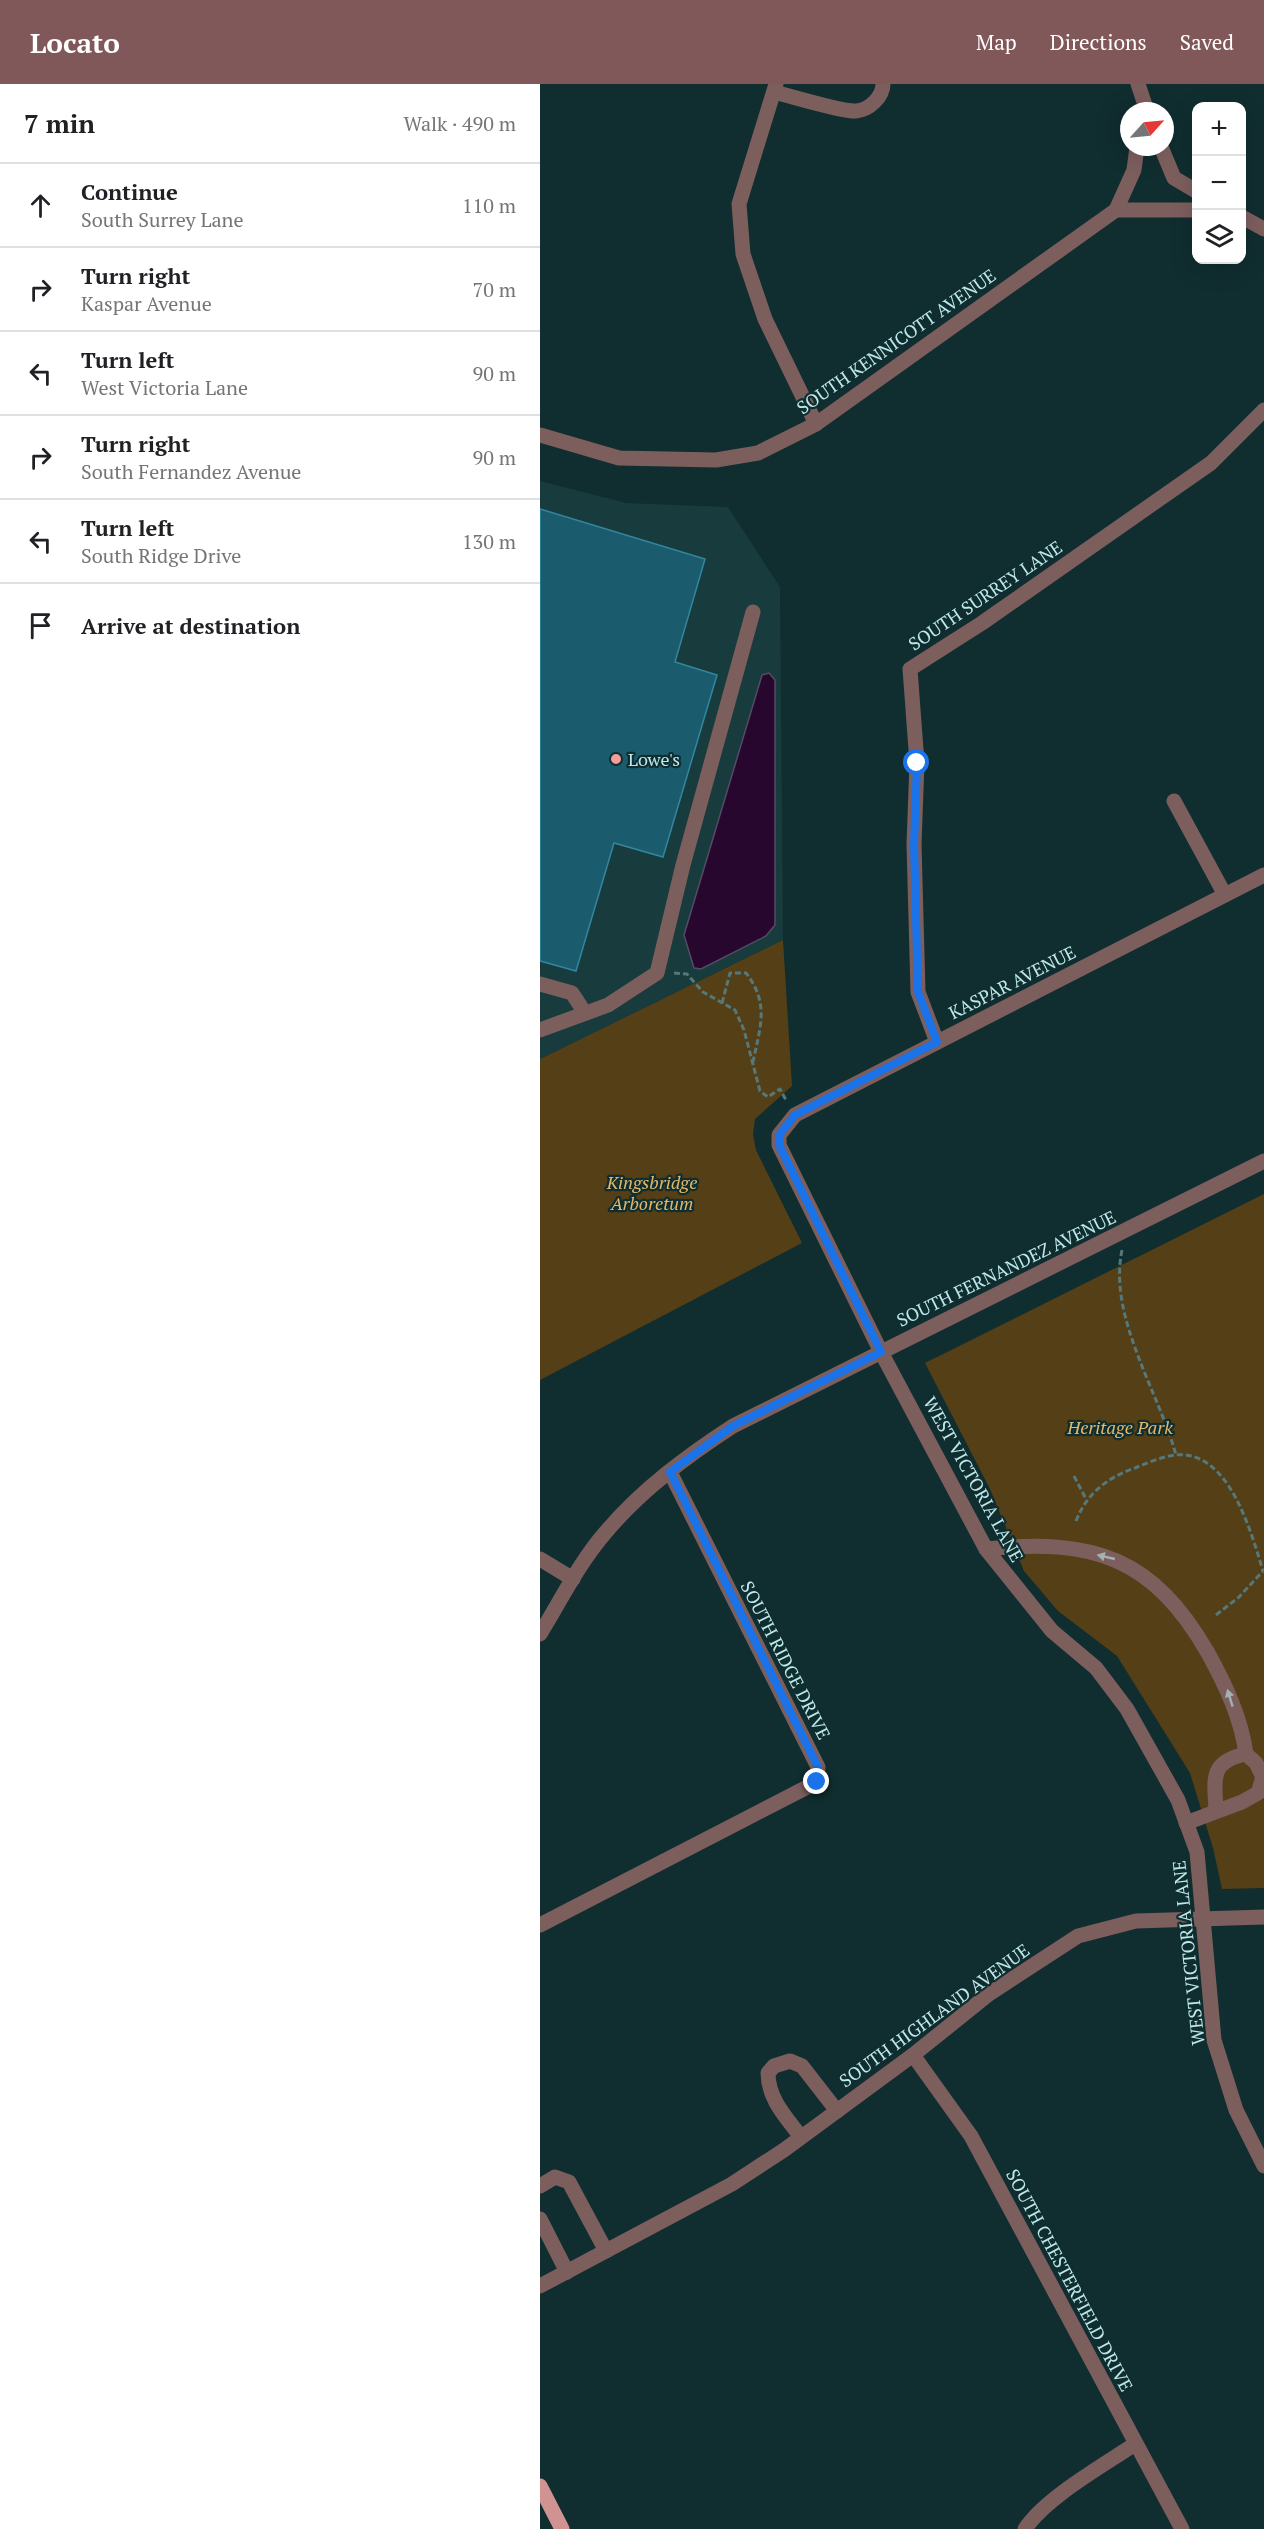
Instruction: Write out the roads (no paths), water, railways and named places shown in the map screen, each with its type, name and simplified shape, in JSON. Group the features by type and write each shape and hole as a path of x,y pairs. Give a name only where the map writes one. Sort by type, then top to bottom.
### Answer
{"main road":[{"path":"540,2486 562,2529"}],"street":[{"path":"816,424 765,319 743,254 739,204 775,88 855,111 872,105 883,90 883,84"},
{"path":"1136,156 1134,170 1116,210 1192,210"},
{"path":"1165,156 1174,178 1192,188"},
{"name":"SOUTH KENNICOTT AVENUE","path":"540,435 619,458 716,460 758,453 816,424 1116,210"},
{"path":"1246,219 1264,229"},
{"name":"SOUTH SURREY LANE","path":"937,1042 918,992 914,844 917,763 910,669 982,623 1211,464 1264,410"},
{"path":"540,1030 608,1005 657,973 683,865 753,612"},
{"path":"1174,801 1225,895"},
{"name":"KASPAR AVENUE","path":"783,1129 795,1115 1264,875"},
{"path":"540,984 572,993 585,1013"},
{"name":"WEST VICTORIA LANE","path":"783,1129 779,1135 779,1145 881,1352 987,1549 1052,1631 1096,1668 1127,1709 1178,1800 1197,1852 1214,2040 1236,2110 1264,2166"},
{"name":"SOUTH FERNANDEZ AVENUE","path":"540,1634 544,1618 604,1533 670,1472 733,1426 1264,1161"},
{"name":"SOUTH RIDGE DRIVE","path":"540,1925 817,1782 818,1767 670,1472"},
{"path":"987,1549 1046,1546 1078,1550 1116,1559 1146,1575 1176,1605 1198,1635 1227,1687 1246,1754 1256,1763 1263,1778 1258,1792 1242,1803 1186,1823"},
{"path":"540,1559 573,1579"},
{"path":"1216,1811 1215,1774 1226,1761 1246,1754"},
{"name":"SOUTH HIGHLAND AVENUE","path":"540,2286 732,2184 913,2055 989,1994 1078,1936 1136,1921 1264,1917"},
{"name":"SOUTH CHESTERFIELD DRIVE","path":"913,2055 970,2136 1182,2529"},
{"name":"SOUTH HIGHLAND AVENUE","path":"801,2137 775,2103 768,2084 768,2073 774,2066 790,2061 802,2066 837,2111"},
{"path":"540,2186 555,2177 569,2182 606,2251"},
{"path":"540,2218 567,2271"},
{"path":"1025,2529 1030,2521 1069,2489 1135,2444"}],"place":[{"name":"Lowe's","path":"616,759"}],"park label":[{"name":"Kingsbridge Arboretum","path":"652,1192"},
{"name":"Heritage Park","path":"1120,1427"}]}
